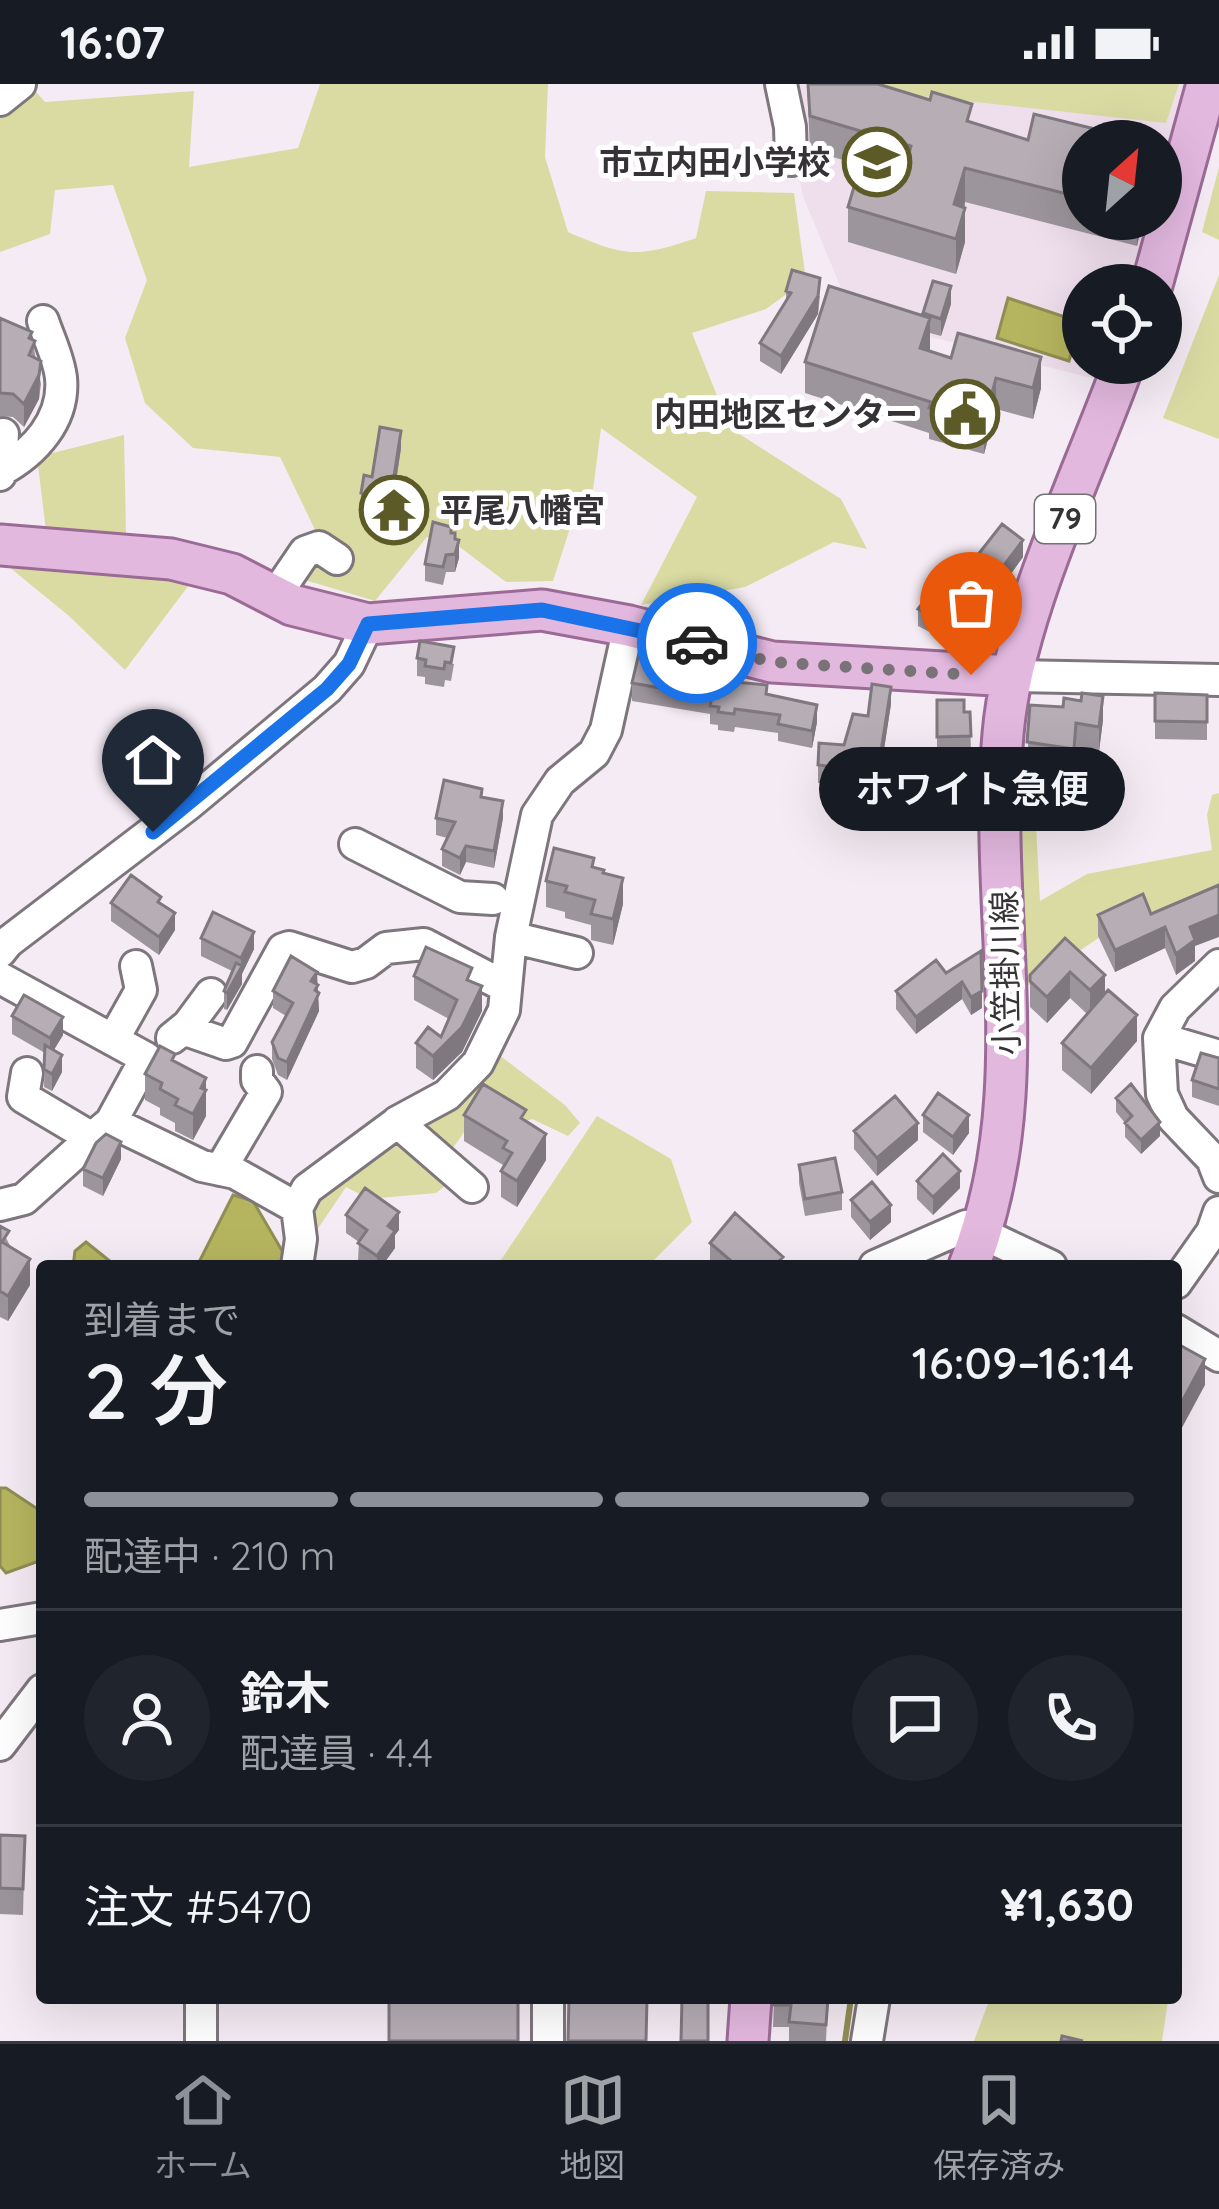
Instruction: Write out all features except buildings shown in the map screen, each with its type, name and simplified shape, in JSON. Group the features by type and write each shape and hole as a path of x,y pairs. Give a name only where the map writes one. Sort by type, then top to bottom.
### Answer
{"main road":[{"path":"1157,264 1207,84"},
{"name":"79","path":"1011,676 1116,384"},
{"path":"0,545 171,559 232,574 292,605 368,624 542,610 772,662 1011,676"},
{"name":"小笠掛川線","path":"975,1249 1005,1114 1008,1055 1001,802 1011,676"},
{"path":"748,2041 751,2004"}],"street":[{"path":"0,100 20,84"},
{"path":"782,84 790,160"},
{"path":"0,473 26,458 57,413 61,378 44,321"},
{"path":"0,473 3,434"},
{"path":"274,596 305,552 319,547 337,559"},
{"path":"0,952 327,689 349,664 368,624"},
{"path":"297,1260 301,1239 297,1208 308,1189 397,1122 447,1095 478,1063 504,1010 511,937 505,902 537,815 560,781 594,752 606,730 629,626"},
{"path":"1011,676 1219,680"},
{"path":"355,844 460,897 505,902"},
{"path":"474,872 505,902"},
{"path":"511,937 577,953"},
{"path":"183,1029 232,1042 283,949 289,947 352,967 386,948 424,944 506,987"},
{"path":"1219,965 1175,1008 1159,1038 1162,1094 1173,1118 1212,1159 1219,1177"},
{"path":"113,1040 141,990 136,966"},
{"path":"0,979 146,1058"},
{"path":"0,1205 24,1199 102,1130 146,1058 183,1029 211,994"},
{"path":"1159,1038 1219,1056"},
{"path":"220,1170 266,1092 257,1071"},
{"path":"27,1073 22,1097 202,1166 235,1173 297,1208"},
{"path":"397,1122 472,1187"},
{"path":"1182,1274 1212,1232 1219,1212"},
{"path":"888,1260 966,1226 975,1249 1025,1260"},
{"path":"1182,1334 1219,1356"},
{"path":"0,1625 36,1619"},
{"path":"0,1745 36,1698"},
{"path":"201,2004 201,2041"},
{"path":"548,2004 548,2041"},
{"path":"868,2041 873,2004"}],"shaded area":[{"path":"781,84 1189,84 1178,120 1062,120 1062,240 1143,240 1136,264 1062,264 1062,371 853,317 803,196"},
{"path":"1008,298 1062,316 1062,359 997,338"},
{"path":"233,1195 253,1201 284,1254 283,1260 200,1260"},
{"path":"86,1242 108,1260 74,1260 75,1251"},
{"path":"0,1488 6,1488 36,1508 36,1562 6,1573 0,1566"}],"green space":[{"path":"29,84 45,102 194,91 189,167 298,148 320,84 548,84 545,157 568,232 632,252 696,238 706,191 794,193 806,280 766,309 692,333 730,428 841,499 867,549 834,542 745,587 641,605 697,497 601,428 593,490 570,528 553,581 506,582 453,542 427,537 375,601 295,577 317,534 280,457 193,448 145,403 125,338 147,280 113,185 55,190 50,234 0,252 0,102"},
{"path":"813,84 1179,84 1167,120"},
{"path":"1219,167 1219,240 1202,232"},
{"path":"1219,275 1219,439 1163,418 1176,384 1182,384 1182,369"},
{"path":"124,435 126,535 46,531 37,457"},
{"path":"3,562 192,581 125,670"},
{"path":"1219,793 1219,901 1134,914 1023,989 1018,816 1036,825 1040,901 1087,874 1212,850 1207,815 1212,795"},
{"path":"494,1051 565,1105 580,1123 568,1136 532,1119 514,1125 485,1102 453,1148 465,1170 436,1193 369,1199 346,1187 317,1230 309,1231 311,1205"},
{"path":"597,1116 671,1159 692,1222 654,1260 501,1260"},
{"path":"988,2004 1168,2004 1162,2041 974,2041"}],"waterway":[{"path":"845,2041 850,2004"}],"way so far":[{"path":"697,643 772,662 971,675"}],"place":[{"name":"市立内田小学校","path":"877,162"},
{"name":"内田地区センター","path":"965,414"},
{"name":"平尾八幡宮","path":"394,510"},
{"name":"ホワイト急便","path":"971,675"}],"route":[{"path":"153,832 327,689 349,664 368,624 542,610 697,643"}]}
